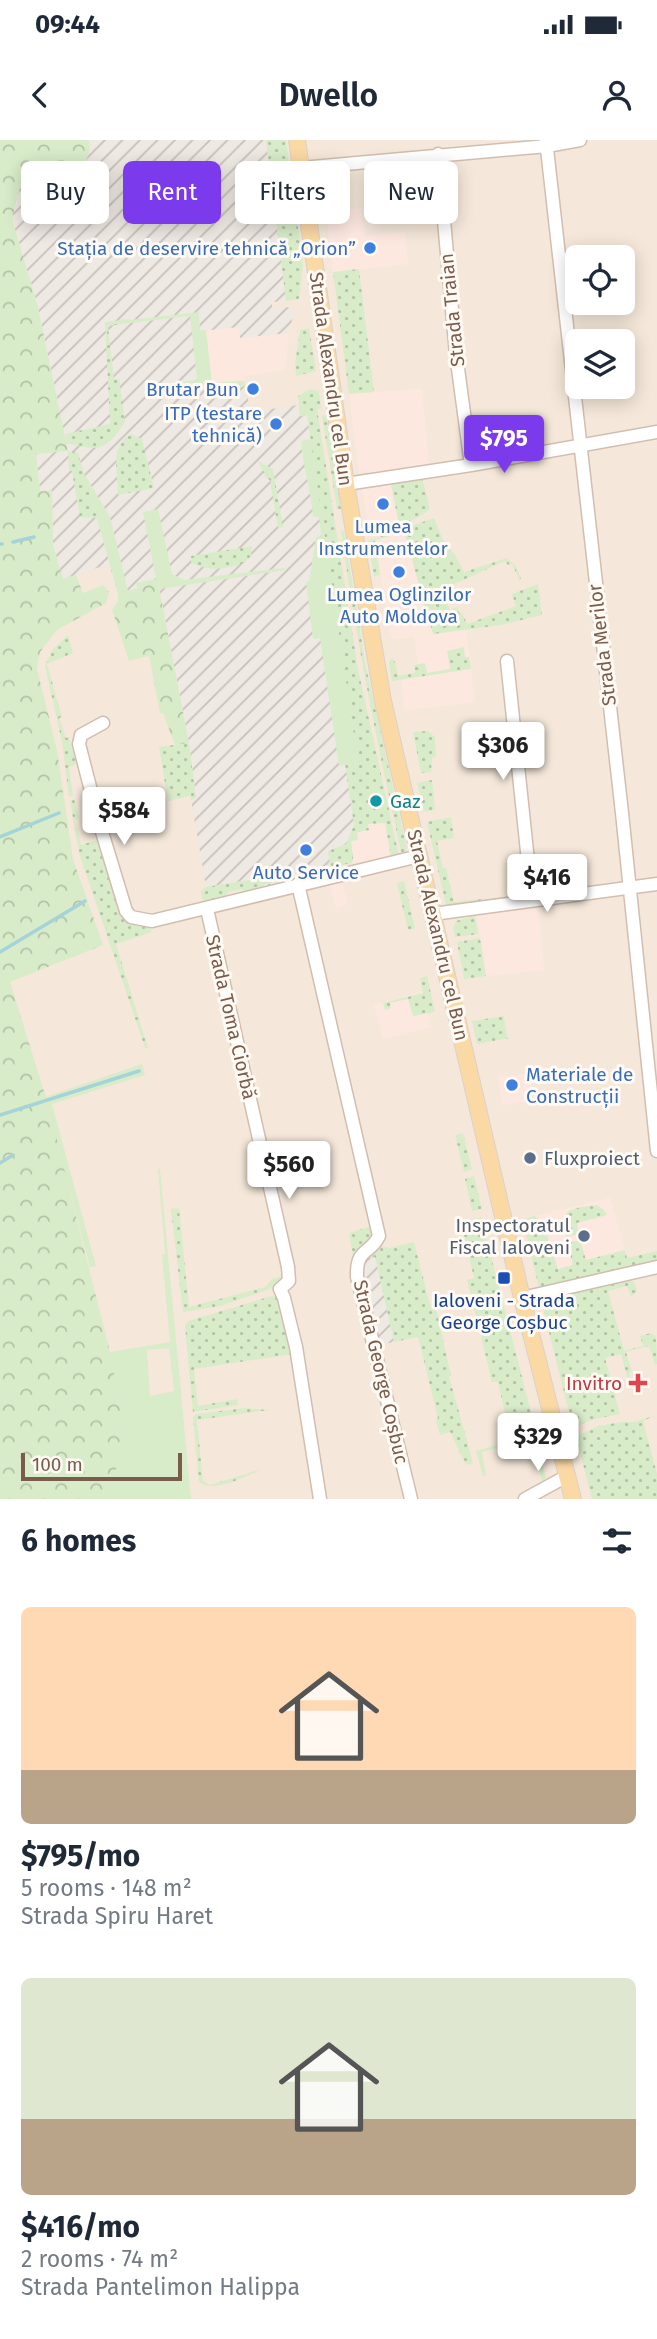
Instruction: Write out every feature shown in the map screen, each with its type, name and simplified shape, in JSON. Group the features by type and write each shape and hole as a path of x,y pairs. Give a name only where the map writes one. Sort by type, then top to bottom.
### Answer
{"main road":[{"name":"Strada Alexandru cel Bun","path":"298,140 300,161"},
{"name":"Strada Alexandru cel Bun","path":"308,224 346,484 383,701 522,1297 573,1499"}],"street":[{"name":"Strada Traian","path":"431,140 435,155 471,465"},
{"path":"350,163 580,140"},
{"name":"Strada Merilor","path":"546,143 657,1151"},
{"path":"346,484 657,432"},
{"path":"507,662 532,900"},
{"path":"103,723 81,735 79,744 126,911 131,917 152,921 207,909"},
{"name":"Strada Toma Ciorbă","path":"320,1499 296,1347 280,1289 289,1281 288,1267 207,909 298,884 419,856"},
{"name":"Strada George Coșbuc","path":"298,884 379,1236 358,1260 357,1277 411,1499"},
{"path":"433,914 657,884"},
{"path":"522,1297 657,1268"},
{"path":"525,1499 567,1476"}],"shaded area":[{"path":"0,140 657,140 657,1499 0,1499"},
{"path":"89,140 266,140 269,161 235,161 235,224 276,224 286,301 272,302 272,308 295,307 289,333 240,338 239,327 201,331 205,391 246,386 250,412 298,405 300,416 307,415 369,830 357,832 358,840 351,841 352,863 206,887 191,800 196,798 189,743 158,582 118,594 109,564 63,579 53,545 52,490 40,491 36,454 68,450 37,303 12,219 21,185 21,224 109,224 109,161 67,161 90,149"},
{"path":"361,208 365,236 405,232 408,264 333,272 327,224 350,224 350,209"},
{"path":"239,327 240,338 289,333 285,370 244,376 246,386 205,391 200,331"},
{"path":"422,389 429,466 389,473 359,471 349,394"},
{"path":"391,483 399,525 369,531 362,489"},
{"path":"404,532 433,634 466,630 475,702 405,710 401,679 420,676 414,637 391,639 375,540"},
{"path":"386,823 391,858 352,863 351,841 357,832 367,824"},
{"path":"342,882 348,904 336,908 330,885"},
{"path":"538,908 544,970 486,976 477,915"},
{"path":"423,992 431,1027 383,1039 374,1005"},
{"path":"529,1074 533,1101 502,1105 498,1077"},
{"name":"Inspectoratul Fiscal Ialoveni","path":"610,1198 630,1268 539,1288 522,1219"},
{"path":"375,1256 394,1342 379,1345 361,1264 364,1259"}],"green space":[{"path":"0,140 89,140 90,149 86,161 21,161 21,186 12,219 37,303 68,451 36,454 40,491 52,490 53,545 63,579 76,575 83,593 103,585 109,592 106,603 57,630 40,652 37,669 57,750 73,859 103,945 10,982 48,1104 110,1352 123,1419 112,1499 0,1499"},
{"path":"266,140 286,140 289,161 269,161"},
{"path":"276,224 298,224 303,264 299,299 286,301"},
{"path":"359,269 374,392 349,394 333,272"},
{"path":"199,312 200,330 206,330 212,383 244,381 246,386 205,391 204,385 178,387 177,383 197,380 190,316 131,323 130,320"},
{"path":"130,319 131,323 108,326 114,379 119,379 125,422 112,439 100,447 66,443 65,434 110,424 105,322"},
{"path":"309,328 316,371 296,376 300,330"},
{"path":"310,389 319,391 321,408 317,409 358,669 399,856 391,858 385,823 368,824 369,830 357,832 358,840 351,841 352,863 330,867 328,851 346,844 354,825 345,764 358,761 307,415 300,416 298,396"},
{"path":"327,415 341,509 337,509 322,416"},
{"path":"131,434 142,439 154,488 118,495 117,453 124,439"},
{"path":"311,439 358,761 339,766 320,638 313,639 306,582 309,582 316,537 321,536 319,517 313,517 301,441"},
{"path":"68,451 78,453 97,518 80,517 72,471 69,471"},
{"path":"258,461 273,469 283,527 278,528 270,480 266,478"},
{"path":"84,473 110,517 128,591 118,594"},
{"path":"422,477 430,509 399,525 391,485 395,481"},
{"path":"158,509 172,574 184,580 285,570 160,589 158,582 137,588 136,583 156,579 143,512"},
{"path":"434,518 446,547 454,553 464,572 507,558 516,566 521,579 520,581 512,564 508,565 505,561 441,590 450,610 457,607 467,624 516,606 512,594 538,584 542,615 501,625 433,634 404,532 375,540 380,575 374,576 368,541"},
{"path":"344,530 366,667 407,849 402,856 361,653 341,531"},
{"path":"252,546 251,556 246,561 231,567 205,568 191,562 191,556"},
{"path":"158,582 189,743 175,745 163,713 160,713 149,656 129,661 112,610 118,601 118,594"},
{"path":"68,635 73,653 47,664 62,717 59,718 66,738 69,737 77,764 69,767 73,796 69,797 62,742 45,666 52,650"},
{"path":"464,647 471,669 392,681 389,662 392,658 398,676 415,673 414,665 425,663 427,673 450,669 447,651"},
{"path":"428,731 435,737 436,757 432,758 431,772 421,773 413,732"},
{"path":"189,743 196,798 191,800 190,796 168,801 159,747"},
{"path":"432,780 435,809 427,812 424,811 417,783"},
{"path":"74,799 79,818 75,820 81,845 101,839 126,921 129,924 149,925 152,932 116,944 148,1048 145,1048 79,853 70,801"},
{"path":"451,817 454,838 437,841 454,902 482,899 470,905 446,905 427,822"},
{"path":"288,874 291,882 281,885 273,881 270,886 265,884 261,889 228,892 225,898 203,903 201,891 206,887"},
{"path":"404,881 415,928 408,930 397,883"},
{"path":"475,916 478,934 455,937 453,928 456,921"},
{"path":"480,938 486,976 464,979 457,942"},
{"path":"427,976 435,1012 413,1016 408,999 390,1003 391,1008 385,1010 383,1003 423,993 420,978"},
{"path":"504,1016 507,1037 510,1038 477,1044 472,1021"},
{"path":"142,1064 145,1075 52,1104 96,1266 90,1267 45,1097"},
{"path":"463,1133 472,1169 464,1172 455,1135"},
{"path":"158,1169 191,1499 112,1499 123,1419 110,1352 170,1342 162,1255 165,1254","holes":["169,1348 174,1391 150,1396 147,1350"]},
{"path":"474,1176 482,1209 472,1211 465,1179"},
{"path":"597,1205 607,1215 577,1223 579,1234 566,1237 562,1223 568,1211"},
{"path":"179,1208 189,1307 265,1287 272,1279 283,1276 281,1267 286,1269 281,1285 221,1306 183,1312 171,1209"},
{"path":"535,1216 543,1222 550,1244 530,1250 522,1219"},
{"path":"481,1217 536,1432 509,1439 498,1382 492,1382 467,1280 474,1278 461,1222"},
{"path":"372,1226 375,1237 364,1244 353,1257 349,1233"},
{"path":"580,1240 586,1260 625,1250 627,1258 657,1251 657,1261 539,1288 530,1252 551,1246 558,1269 573,1265 567,1243"},
{"path":"414,1242 431,1309 436,1308 451,1375 449,1376 473,1463 469,1465 465,1463 450,1432 440,1435 418,1337 394,1342 375,1257 364,1259 380,1246 389,1248"},
{"path":"625,1279 636,1286 637,1291 631,1297 627,1286 608,1291 624,1351 643,1346 640,1336 651,1333 656,1336 657,1364 655,1365 649,1346 626,1352 632,1372 629,1373 630,1377 627,1377 621,1354 605,1358 620,1414 595,1419 573,1428 541,1300"},
{"path":"278,1296 293,1354 194,1369 198,1406 237,1399 238,1405 193,1412 185,1326 188,1321"},
{"path":"244,1408 269,1410 197,1420 203,1481 210,1485 262,1469 221,1485 213,1486 205,1485 199,1482 193,1417 196,1414"},
{"path":"657,1415 643,1421 657,1474 657,1499 592,1499 576,1437 598,1426 634,1422"},
{"path":"536,1434 546,1479 542,1481 531,1439 482,1452 486,1475 483,1476 476,1451"}],"waterway":[{"path":"13,542 34,537"},
{"path":"0,837 59,813"},
{"path":"0,952 85,901"},
{"path":"0,1115 139,1071"},
{"path":"0,1163 13,1155"}],"place":[{"name":"Stația de deservire tehnică „Orion”","path":"370,248"},
{"name":"Brutar Bun","path":"253,389"},
{"name":"ITP (testare tehnică)","path":"276,424"},
{"name":"Lumea Instrumentelor","path":"383,504"},
{"name":"Lumea Oglinzilor Auto Moldova","path":"399,572"},
{"name":"Gaz","path":"376,801"},
{"name":"Auto Service","path":"306,850"},
{"name":"Materiale de Construcții","path":"512,1085"},
{"name":"Fluxproiect","path":"530,1158"},
{"name":"Inspectoratul Fiscal Ialoveni","path":"584,1236"},
{"name":"Ialoveni - Strada George Coșbuc","path":"504,1278"},
{"name":"Invitro","path":"638,1383"}]}
